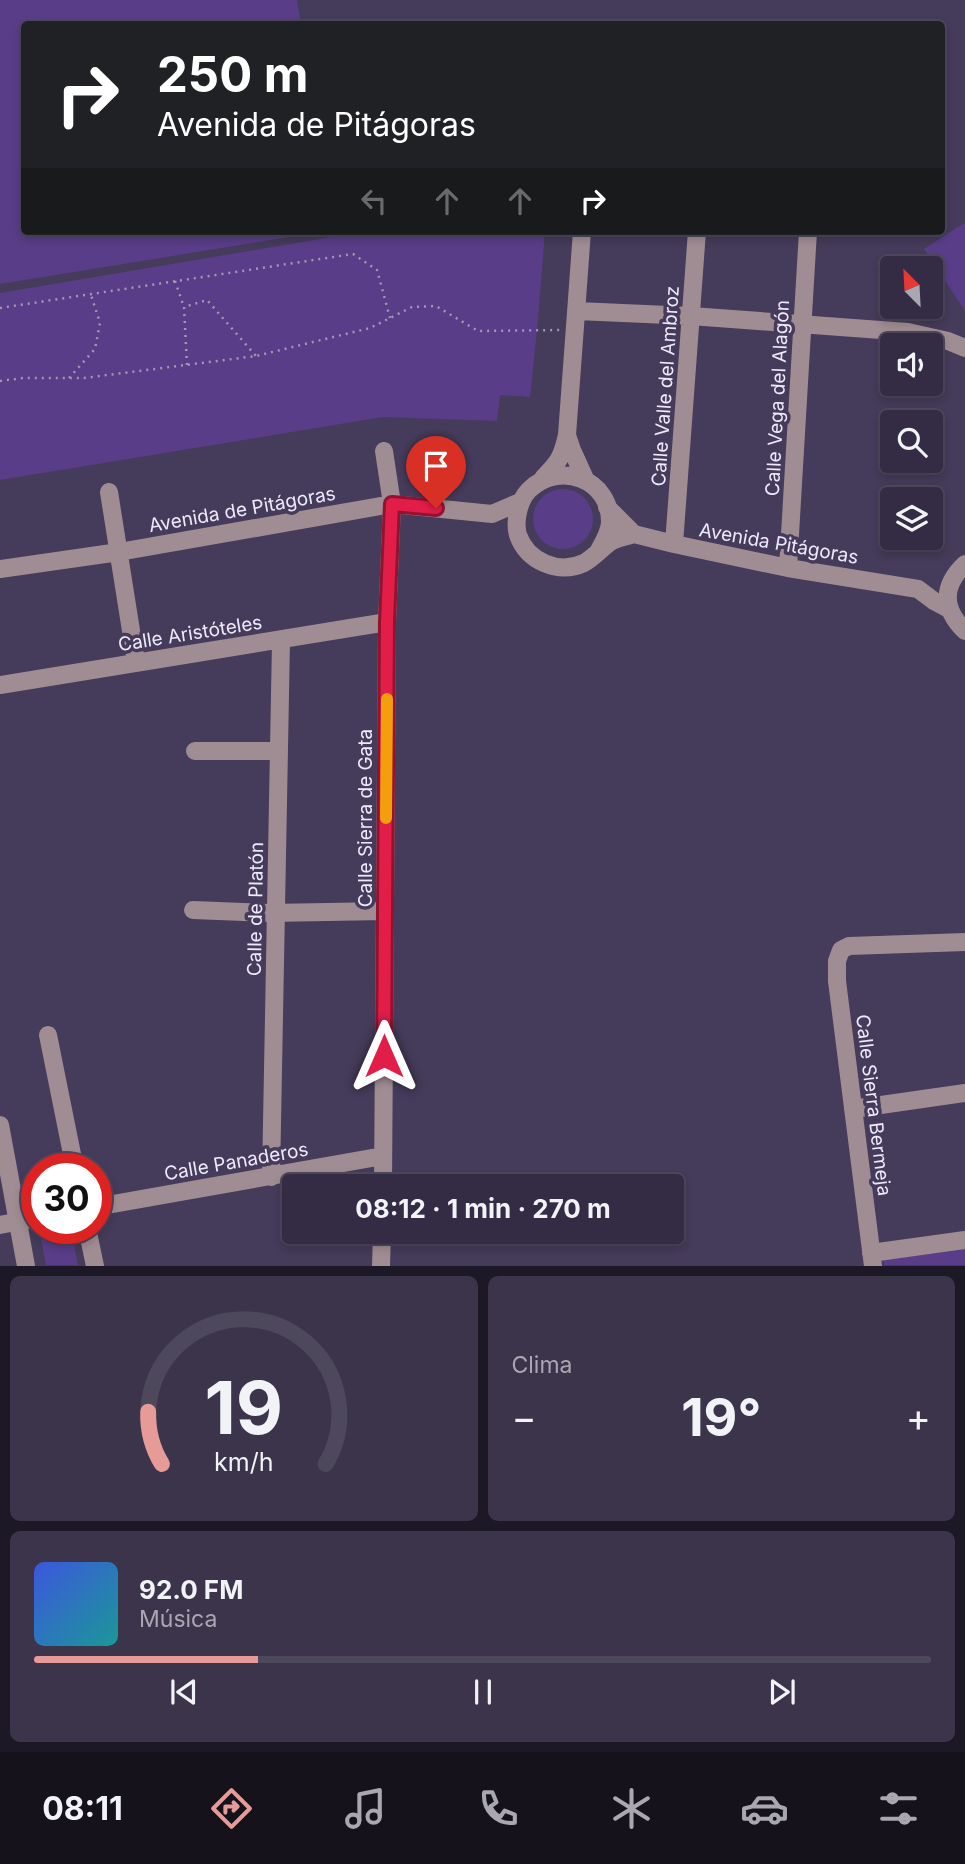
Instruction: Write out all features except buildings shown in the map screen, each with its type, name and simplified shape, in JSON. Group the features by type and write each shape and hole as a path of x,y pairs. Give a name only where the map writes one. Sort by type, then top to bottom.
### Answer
{"street":[{"path":"539,481 555,475 571,475 586,481 598,491 607,506 634,534 612,541 584,563 568,568 537,560 525,549 518,535 520,502 527,492 557,464 564,450 582,235"},
{"name":"Calle Valle del Ambroz","path":"674,544 697,235"},
{"name":"Calle Vega del Alagón","path":"788,568 808,235"},
{"path":"577,311 691,316 908,332 948,341 965,348"},
{"path":"567,435 586,481"},
{"name":"Calle Sierra de Gata","path":"383,1174 387,622 392,504 384,450"},
{"path":"109,492 136,662"},
{"name":"Avenida de Pitágoras","path":"0,569 118,552 392,504 492,514 520,502"},
{"path":"598,552 606,538 610,522 607,506"},
{"path":"492,514 518,535"},
{"name":"Avenida Pitágoras","path":"634,534 788,568 918,589 949,609"},
{"path":"918,589 960,569"},
{"path":"960,569 948,592 949,609 965,631"},
{"name":"Calle Aristóteles","path":"0,685 387,622"},
{"name":"Calle de Platón","path":"271,1177 281,641"},
{"path":"195,751 279,751"},
{"path":"193,909 276,912 385,911"},
{"name":"Calle Sierra Bermeja","path":"872,1259 837,981 837,961 841,950 849,946 964,948"},
{"path":"48,1035 72,1153"},
{"path":"853,1109 965,1093"},
{"path":"0,1129 9,1223 26,1265"},
{"name":"Calle Panaderos","path":"112,1204 383,1156"},
{"path":"872,1259 965,1240"},
{"path":"90,1244 95,1265"},
{"path":"381,1265 382,1244"}],"path":[{"path":"0,308 353,254 377,270 390,318"},
{"path":"175,281 184,307 187,365"},
{"path":"69,378 95,349 100,323 90,294"},
{"path":"184,307 207,300 256,356"},
{"path":"0,381 23,378 84,379 256,356 370,328 412,307 436,306 478,331 575,330"}],"shaded area":[{"path":"0,0 297,0 300,21 21,21 21,235 302,235 0,284"},
{"path":"964,223 965,311 943,278 943,256 929,256 924,249"},
{"path":"340,235 545,235 530,397 500,395 497,421 383,417 0,480 0,293"},
{"path":"557,489 569,489 588,502 593,519 591,531 580,544 569,549 557,549 538,536 533,525 533,513 546,494"},
{"path":"42,1244 74,1244 78,1265 46,1265"},
{"path":"965,1245 965,1265 884,1265 883,1256"}],"slow traffic":[{"path":"386,818 387,699"}],"route":[{"path":"384,1056 387,622 392,504 436,508"}]}
